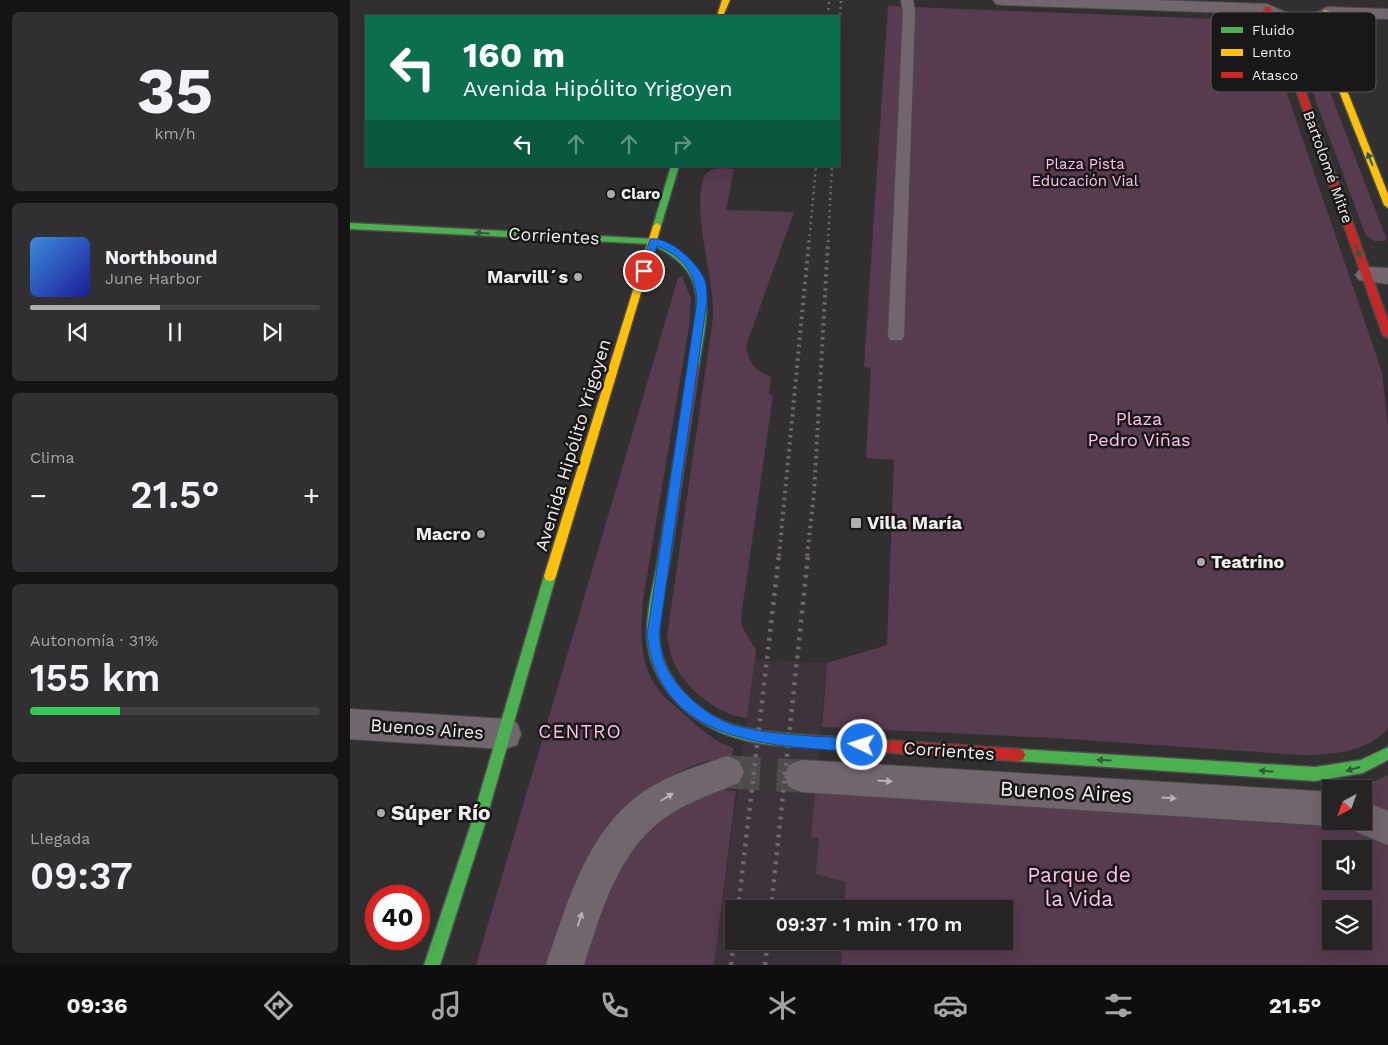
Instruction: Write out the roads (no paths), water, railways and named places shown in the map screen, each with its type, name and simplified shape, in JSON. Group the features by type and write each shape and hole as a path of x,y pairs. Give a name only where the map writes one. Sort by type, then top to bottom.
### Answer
{"main road":[{"path":"720,15 726,0"},
{"name":"Bartolomé Mitre","path":"1304,92 1377,276 1388,335"},
{"path":"1344,92 1388,204"},
{"name":"Avenida Hipólito Yrigoyen","path":"432,965 654,241 675,167"},
{"name":"Corrientes","path":"350,226 654,241 674,249 689,264 700,282 702,292 701,320 653,635 656,656 664,676 679,695 699,713 719,725 737,732 803,741 1315,774 1346,771 1376,762 1388,753"}],"street":[{"path":"1002,0 1267,4"},
{"path":"1326,5 1374,12"},
{"name":"Buenos Aires","path":"350,724 504,734"},
{"path":"565,965 599,870 616,841 628,827 657,803 686,786 727,772"},
{"name":"Buenos Aires","path":"801,776 1322,808"},
{"path":"1372,821 1388,828"}],"lane":[{"path":"896,336 909,12 907,0"}],"tunnel":[{"path":"727,772 801,776"}],"railway":[{"path":"828,15 829,0"},
{"path":"840,16 841,0"},
{"path":"809,242 816,167"},
{"path":"828,242 832,167"},
{"path":"779,556 809,241"},
{"path":"807,556 814,493 828,241"},
{"path":"739,900 779,555"},
{"path":"772,900 808,555"},
{"path":"731,965 733,950"},
{"path":"765,965 767,950"}],"place":[{"name":"Claro","path":"611,194"},
{"name":"Marvill´s","path":"578,277"},
{"name":"Villa María","path":"856,523"},
{"name":"Macro","path":"481,534"},
{"name":"Teatrino","path":"1201,562"},
{"name":"Súper Río","path":"381,813"}],"district":[{"name":"CENTRO","path":"580,731"}],"park label":[{"name":"Plaza Pista Educación Vial","path":"1085,172"},
{"name":"Plaza Pedro Viñas","path":"1139,429"},
{"name":"Parque de la Vida","path":"1079,887"}]}
